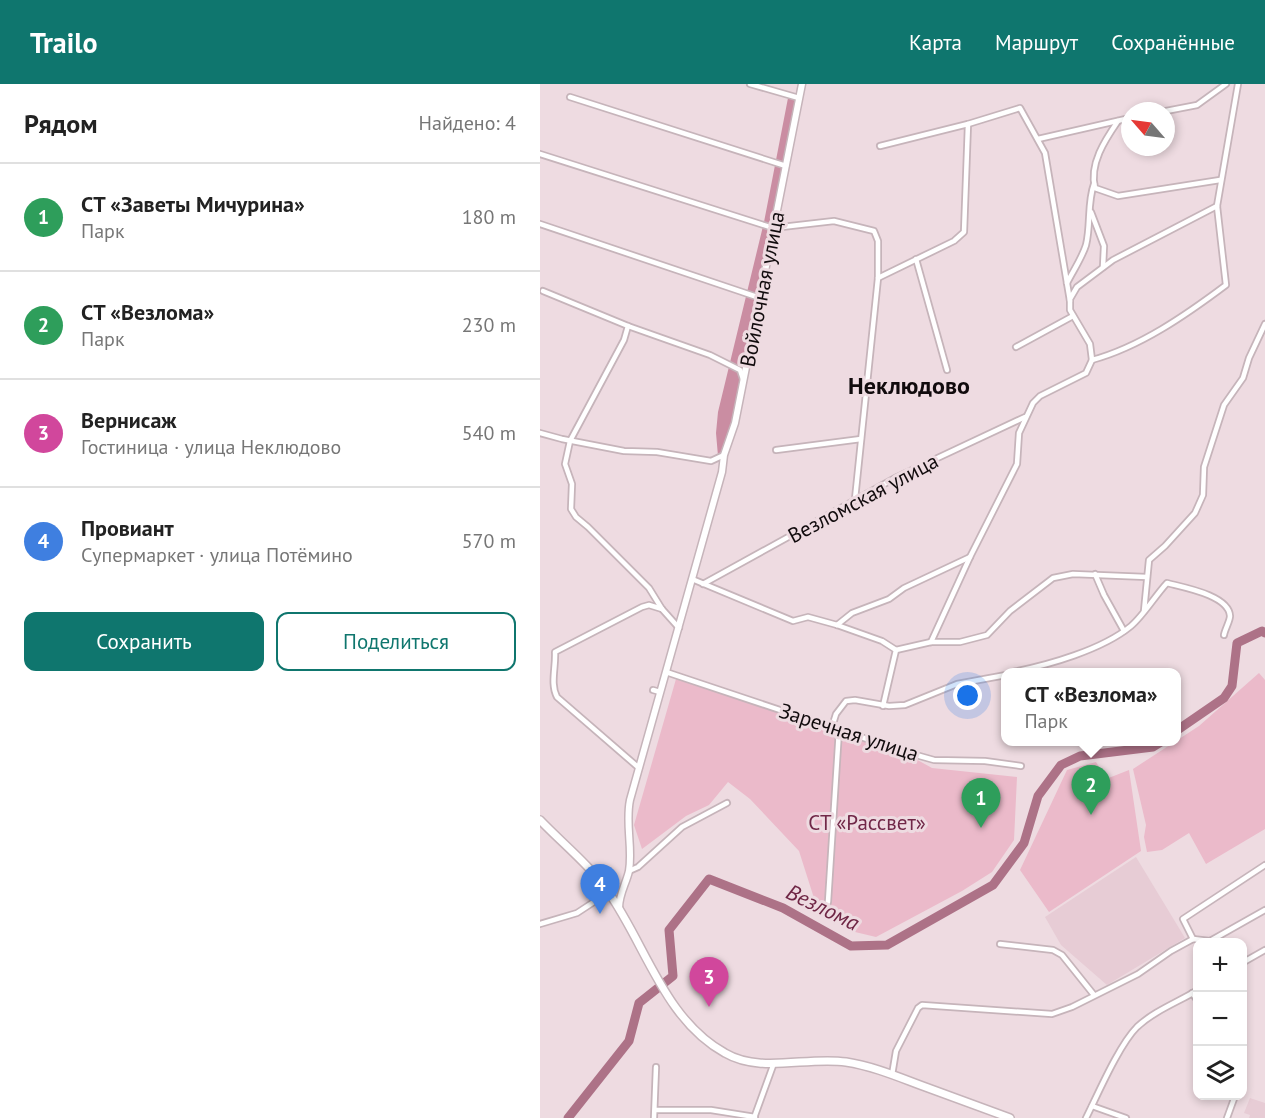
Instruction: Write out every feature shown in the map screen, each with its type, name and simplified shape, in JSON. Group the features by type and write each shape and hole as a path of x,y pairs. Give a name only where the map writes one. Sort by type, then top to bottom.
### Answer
{"main road":[{"path":"540,820 609,892 670,999 701,1036 726,1054 751,1063 813,1060 846,1062 892,1075 1010,1118"}],"street":[{"path":"750,84 799,98"},
{"name":"Войлочная улица","path":"619,908 621,892 628,871 627,812 657,691 666,672 679,628 722,472 724,455 735,423 802,84"},
{"path":"1175,109 1197,105 1226,84"},
{"path":"1092,360 1120,350 1185,316 1226,285 1217,206 1238,84"},
{"path":"570,97 786,166"},
{"path":"880,146 968,124 1020,108 1045,153 1070,304"},
{"path":"1038,139 1121,120"},
{"path":"1118,121 1099,153 1092,178 1095,188 1118,195 1220,180"},
{"path":"878,278 954,241 964,232 968,124"},
{"path":"540,154 773,228 834,221 874,231 878,241 878,278 855,499"},
{"path":"1067,283 1086,247 1091,193 1094,184"},
{"path":"932,642 970,557 1017,464 1019,433 1025,417 1040,396 1086,373 1092,360 1090,344 1070,310 1070,299 1077,288 1103,267 1217,206"},
{"path":"1091,211 1104,246 1103,267"},
{"path":"540,224 760,298"},
{"path":"916,259 947,370"},
{"path":"543,291 628,326 710,355 740,370 744,384"},
{"path":"1016,347 1073,316"},
{"path":"1144,611 1149,560 1195,513 1203,495 1204,467 1224,405 1243,378 1249,358 1265,324"},
{"path":"628,326 624,340 570,441 565,464 572,484 571,509 573,514 649,588 662,609 679,628"},
{"name":"Везломская улица","path":"703,584 897,477 1025,417"},
{"path":"540,433 624,451 657,452 711,461 724,455"},
{"path":"776,450 861,439"},
{"path":"837,625 852,614 889,599 904,588 970,557"},
{"path":"692,579 793,621 808,617 837,625 882,640 896,650 932,642 960,642 987,635 1010,610 1053,578 1073,573 1147,577"},
{"path":"1095,574 1124,631"},
{"path":"1031,668 1058,662 1124,631 1135,622 1167,583 1208,594 1227,607 1230,616 1224,635"},
{"path":"1146,585 1152,592 1158,593"},
{"path":"639,768 557,698 553,687 555,652 642,607 649,605 662,609"},
{"path":"883,705 896,650"},
{"name":"Заречная улица","path":"666,672 934,760 985,761 1021,766"},
{"path":"832,727 836,714 846,701 855,700 883,705 911,703 957,684 1001,676"},
{"path":"828,902 839,730"},
{"path":"628,871 638,867 682,827 727,803"},
{"path":"892,1075 896,1051 918,1008 922,1005 1049,1014 1072,1006 1138,974 1193,939 1183,919 1265,865"},
{"path":"540,924 577,912 609,892 621,892"},
{"path":"1215,938 1265,910"},
{"path":"1000,944 1053,950 1062,955 1094,995"},
{"path":"1247,960 1265,950"},
{"path":"1086,1118 1134,1030 1160,1011 1193,993"},
{"path":"655,1110 711,1110 754,1117 774,1063"},
{"path":"654,1118 656,1066"},
{"path":"1227,1118 1233,1100"},
{"path":"1092,1106 1126,1118"}],"shaded area":[{"path":"788,98 795,98 796,104 731,429 724,455 718,456 716,433 718,412 764,222"},
{"path":"1136,857 1185,938 1107,985 1061,945 1045,917"},
{"path":"1250,1098 1265,1103 1265,1118 1249,1118 1250,1115 1244,1113"}],"green space":[{"path":"1259,673 1265,680 1265,829 1206,864 1189,833 1162,850 1147,852 1144,837 1146,825 1133,769 1168,746 1181,746 1181,738 1199,726"},
{"name":"СТ «Рассвет»","path":"676,679 912,757 932,768 1017,777 1014,840 992,872 962,891 876,937 855,932 812,906 813,895 799,851 750,799 728,782 709,805 686,816 642,849 634,825"},
{"path":"1096,762 1106,779 1129,770 1141,851 1049,912 1020,870 1067,770"}],"waterway":[{"name":"Везлома","path":"1181,728 1224,698 1232,686 1237,643 1262,631 1265,633"},
{"name":"Везлома","path":"568,1118 629,1041 639,1003 673,976 669,930 709,879 783,908 851,946 887,945 993,885 1024,843 1038,796 1061,765 1080,756 1155,746"}],"place":[{"name":"СТ «Везлома»","path":"1091,815"},
{"name":"СТ «Заветы Мичурина»","path":"981,828"},
{"name":"Провиант","path":"600,914"},
{"name":"Вернисаж","path":"709,1007"}],"district":[{"name":"Неклюдово","path":"909,385"}]}
